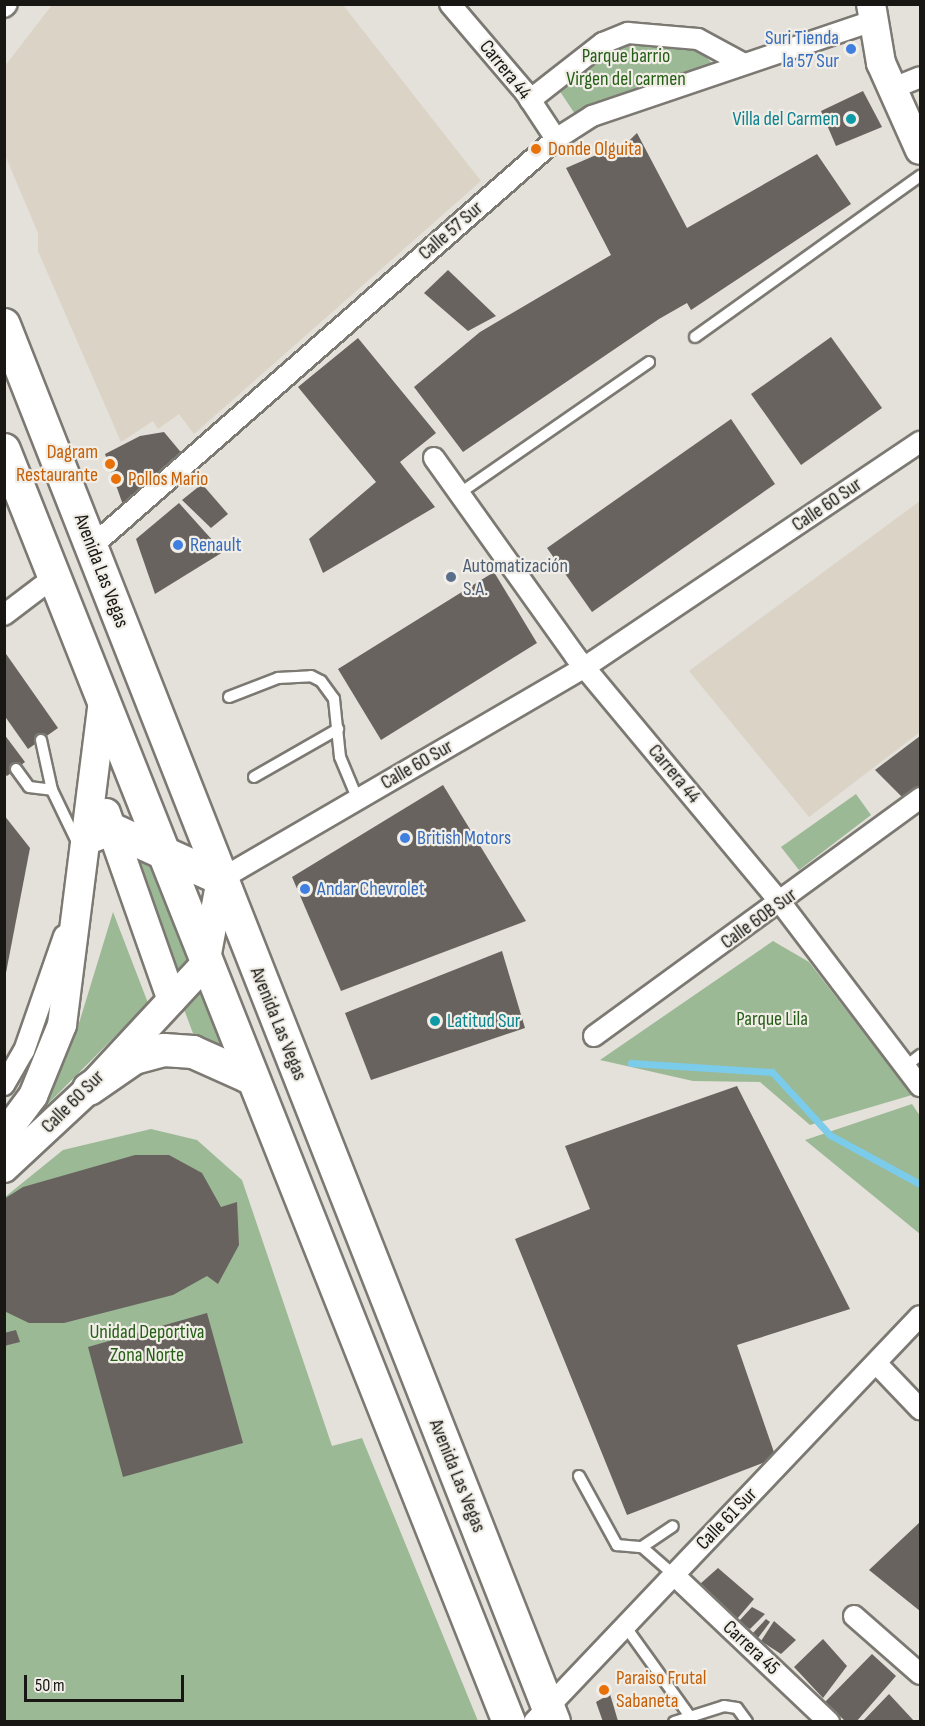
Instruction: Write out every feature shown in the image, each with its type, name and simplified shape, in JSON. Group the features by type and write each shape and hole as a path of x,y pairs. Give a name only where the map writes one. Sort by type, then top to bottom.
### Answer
{"main road":[{"path":"872,13 891,89 921,150"},
{"name":"Avenida Las Vegas","path":"4,325 320,1129 545,1716"},
{"path":"4,450 224,1012 509,1722"},
{"path":"103,700 94,779 91,853 172,1000"},
{"path":"91,853 162,852 221,879 205,964"},
{"name":"Calle 60 Sur","path":"4,1135 52,1057 68,997 91,853"},
{"name":"Calle 60 Sur","path":"4,1168 89,1089 205,964"},
{"path":"224,1012 247,1004 276,1064 320,1129"},
{"path":"89,1089 134,1058 164,1050 193,1052 251,1078"}],"street":[{"name":"Carrera 44","path":"450,4 531,100 556,139"},
{"name":"Calle 57 Sur","path":"91,547 556,139 592,116 744,64 872,13"},
{"path":"531,100 603,43 628,33 698,39 744,64"},
{"path":"891,89 921,77"},
{"name":"Calle 60 Sur","path":"221,879 585,667 921,442"},
{"name":"Carrera 44","path":"434,458 585,667 914,1061 921,1086"},
{"path":"4,615 54,577"},
{"name":"Calle 60B Sur","path":"594,1036 782,903 921,798"},
{"path":"4,1085 24,1051 91,853"},
{"name":"Calle 61 Sur","path":"545,1716 625,1626 921,1316"},
{"path":"876,1363 921,1408"},
{"name":"Carrera 45","path":"674,1575 829,1722"},
{"path":"854,1616 921,1674"}],"lane":[{"path":"695,337 921,176"},
{"path":"460,494 649,362"},
{"path":"229,697 278,678 310,676 334,699 340,757 358,800"},
{"path":"254,777 338,729"},
{"path":"41,740 52,790 91,853"},
{"path":"16,769 29,787 52,790"},
{"path":"579,1476 606,1534 630,1550 642,1547 673,1526"},
{"path":"642,1547 674,1575"},
{"path":"625,1626 690,1715"},
{"path":"674,1722 724,1706 737,1708 747,1722"}],"shaded area":[{"path":"52,5 343,5 481,181 194,434 179,414 158,429 153,421 121,442 38,251 38,233 5,155 5,66"},
{"path":"920,501 920,732 809,817 689,671"}],"green space":[{"name":"Parque barrio Virgen del carmen","path":"629,40 694,45 713,64 575,114 555,84"},
{"path":"856,794 871,815 799,870 781,847"},
{"path":"155,853 230,1052 194,1036 129,863"},
{"path":"113,912 148,1003 26,1126 58,1076 76,1033"},
{"name":"Parque Lila","path":"773,941 809,962 912,1095 810,1125 760,1082 693,1081 600,1060"},
{"path":"912,1104 920,1116 920,1234 805,1140"},
{"name":"Unidad Deportiva Zona Norte","path":"151,1129 197,1140 242,1180 332,1446 362,1438 478,1721 5,1722 5,1197 63,1150"}],"building":[{"name":"Villa del Carmen","path":"863,91 882,127 836,146 821,111"},
{"path":"637,133 687,228 817,154 851,204 691,310 687,303 659,319 463,452 414,387 480,332 611,255 566,168 603,152 608,161"},
{"path":"448,270 496,316 468,331 424,293"},
{"path":"831,337 882,408 801,465 751,394"},
{"path":"358,338 436,433 400,462 435,507 323,573 309,539 376,482 298,387"},
{"path":"731,419 775,484 592,612 547,548"},
{"path":"164,432 184,456 123,505 105,454 140,436"},
{"path":"202,484 228,514 211,528 182,500"},
{"name":"Renault","path":"179,503 223,552 155,594 136,539"},
{"path":"494,572 537,643 381,740 338,669"},
{"path":"4,651 58,728 28,749 4,715"},
{"path":"4,734 25,762 7,776 4,773"},
{"path":"920,736 920,787 904,799 875,770"},
{"path":"443,785 526,921 341,991 292,877"},
{"path":"4,815 30,848 5,978 4,978"},
{"name":"Latitud Sur","path":"502,951 525,1028 371,1080 345,1013"},
{"path":"737,1086 850,1309 737,1345 776,1458 627,1515 515,1239 590,1209 565,1146"},
{"path":"135,1155 169,1155 202,1173 221,1207 237,1202 239,1245 218,1284 207,1276 173,1295 64,1323 29,1323 4,1311 4,1199 23,1187"},
{"path":"207,1313 243,1443 123,1477 88,1347"},
{"path":"16,1330 20,1342 4,1346 4,1333"},
{"path":"920,1522 920,1611 869,1570"},
{"path":"718,1568 754,1599 737,1619 700,1584"},
{"path":"752,1607 765,1614 750,1629 738,1622"},
{"path":"766,1619 770,1622 758,1638 751,1635"},
{"path":"774,1621 796,1640 781,1654 761,1641"},
{"path":"823,1639 847,1666 823,1698 794,1667"},
{"path":"872,1654 896,1676 856,1722 846,1722 825,1702"},
{"path":"610,1694 618,1721 603,1722 596,1702"},
{"path":"889,1694 915,1722 862,1722"}],"waterway":[{"path":"631,1063 772,1072 830,1135 920,1184"}],"place":[{"name":"Suri Tienda la 57 Sur","path":"851,49"},
{"name":"Villa del Carmen","path":"851,119"},
{"name":"Donde Olguita","path":"536,149"},
{"name":"Dagram Restaurante","path":"110,464"},
{"name":"Pollos Mario","path":"116,479"},
{"name":"Renault","path":"178,545"},
{"name":"Automatización S.A.","path":"451,577"},
{"name":"British Motors","path":"405,838"},
{"name":"Andar Chevrolet","path":"305,889"},
{"name":"Latitud Sur","path":"435,1021"},
{"name":"Paraiso Frutal Sabaneta","path":"604,1690"}]}
